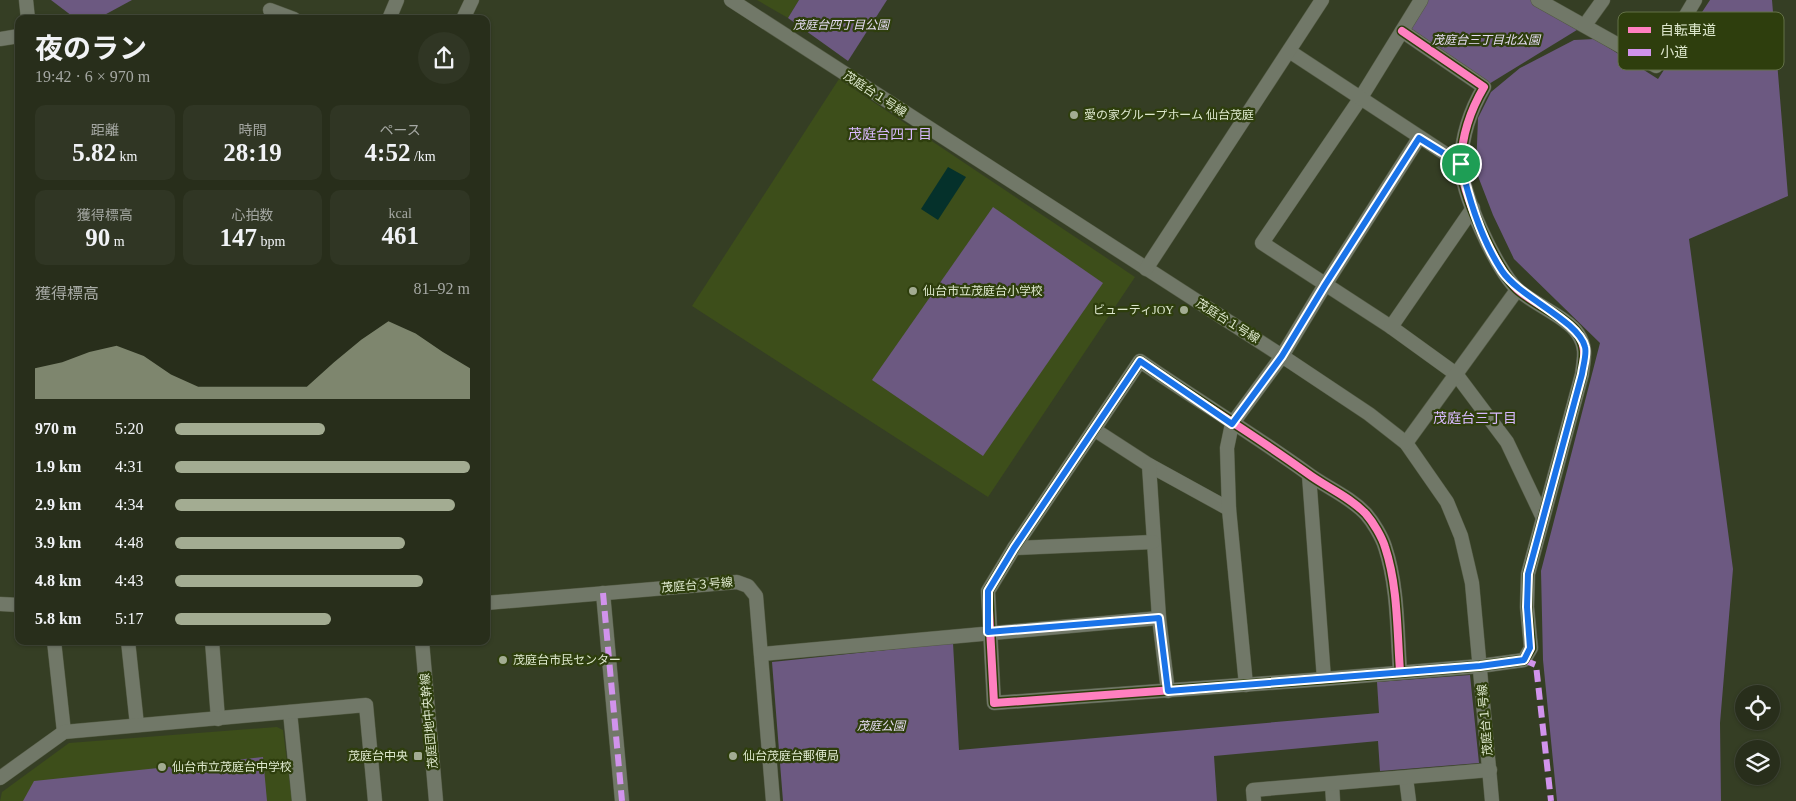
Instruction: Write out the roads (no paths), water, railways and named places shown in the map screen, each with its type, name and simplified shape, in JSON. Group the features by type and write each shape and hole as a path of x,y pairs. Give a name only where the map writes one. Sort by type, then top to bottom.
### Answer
{"street":[{"path":"26,0 28,15"},
{"path":"391,15 397,0"},
{"path":"465,15 472,0"},
{"name":"茂庭台１号線","path":"731,0 1282,356 1370,414 1406,443 1447,502 1461,536 1472,583 1492,801"},
{"path":"1146,269 1322,0"},
{"path":"1421,0 1360,99 1262,243 1390,326 1456,374 1507,442 1543,518"},
{"path":"1538,0 1618,44"},
{"path":"1585,25 1603,0"},
{"path":"1688,12 1695,0"},
{"path":"270,10 283,15"},
{"path":"1400,672 1392,575 1385,546 1367,516 1346,496 1309,475 1278,451 1232,424 1140,361 1014,548 988,591 988,632 994,703 1324,679 1480,666 1524,660 1530,648 1527,607 1528,574 1582,374 1586,348 1577,332 1518,290 1502,271 1485,240 1473,208 1461,164 1470,116 1484,86 1402,31"},
{"path":"0,40 15,37"},
{"path":"1289,51 1461,164"},
{"path":"1246,685 1229,509 1227,448 1232,424 1282,356 1419,138"},
{"path":"1390,326 1473,208"},
{"path":"1406,443 1518,290"},
{"path":"1095,430 1148,465 1229,509"},
{"path":"1148,465 1159,618 1168,691"},
{"path":"1309,475 1324,679"},
{"path":"1014,548 1153,542"},
{"name":"茂庭台３号線","path":"490,603 737,582 748,586 756,596 774,801"},
{"path":"603,594 622,801"},
{"path":"0,604 15,605"},
{"path":"762,654 988,632 1159,618"},
{"path":"54,645 64,732"},
{"path":"128,645 137,725"},
{"path":"212,645 218,719"},
{"name":"茂庭団地中央幹線","path":"422,645 436,801"},
{"path":"0,778 64,732 366,705 375,801"},
{"path":"290,712 299,801"},
{"path":"1254,801 1253,790 1490,770"},
{"path":"1406,778 1409,801"},
{"path":"1332,784 1333,801"}],"water":[{"path":"948,167 966,177 938,220 921,209"}],"place":[{"name":"愛の家グループホーム 仙台茂庭","path":"1074,115"},
{"name":"仙台市立茂庭台小学校","path":"913,291"},
{"name":"ビューティJOY","path":"1184,310"},
{"name":"茂庭台市民センター","path":"503,660"},
{"name":"茂庭台中央","path":"418,756"},
{"name":"仙台茂庭台郵便局","path":"733,756"},
{"name":"仙台市立茂庭台中学校","path":"162,767"}],"district":[{"name":"茂庭台四丁目","path":"890,134"},
{"name":"茂庭台三丁目","path":"1475,418"}],"park label":[{"name":"茂庭台四丁目公園","path":"841,25"},
{"name":"茂庭台三丁目北公園","path":"1486,40"},
{"name":"茂庭公園","path":"881,726"}]}
